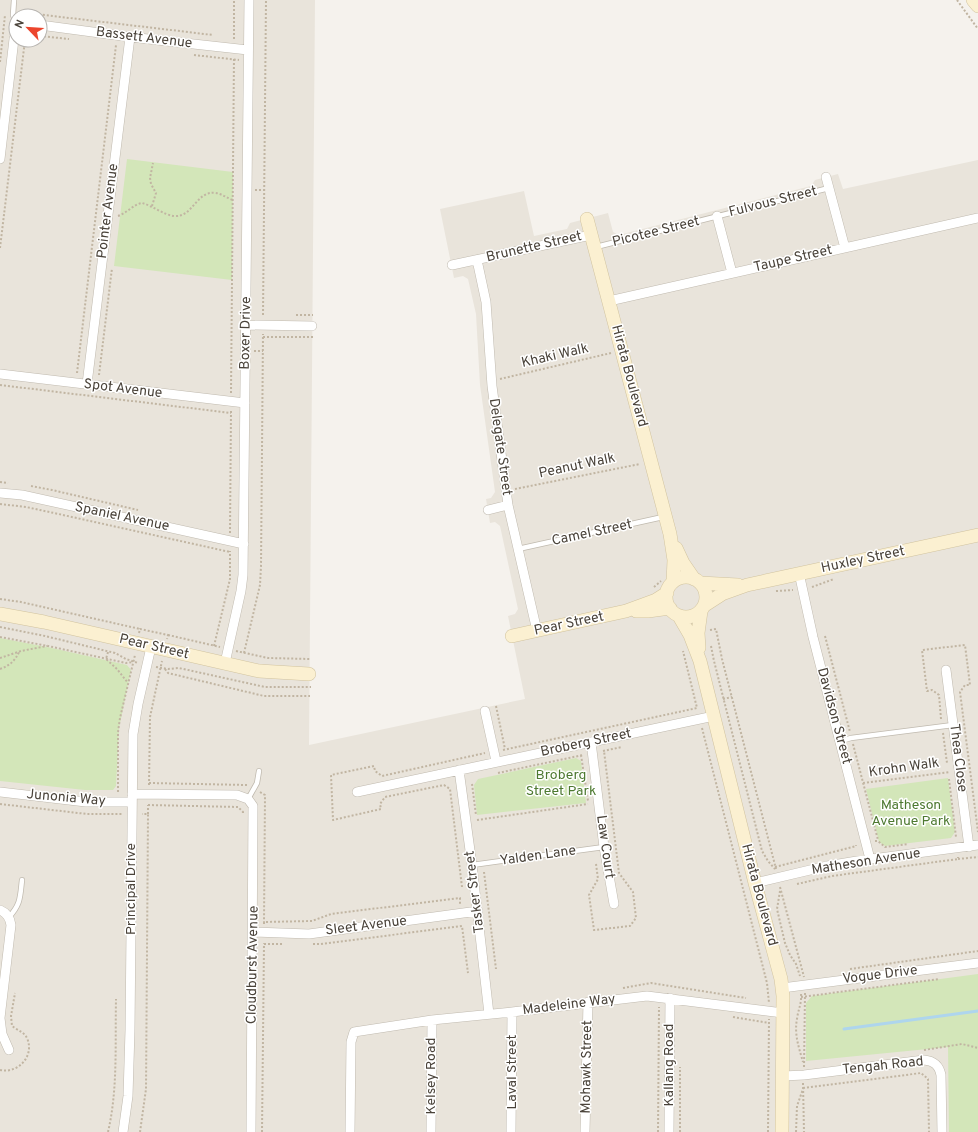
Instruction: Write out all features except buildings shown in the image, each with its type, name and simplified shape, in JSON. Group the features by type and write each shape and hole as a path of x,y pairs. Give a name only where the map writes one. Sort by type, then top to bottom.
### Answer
{"street":[{"name":"Boxer Drive","path":"225,663 241,591 243,575 249,0"},
{"path":"974,0 978,6"},
{"name":"Bassett Avenue","path":"48,26 248,50"},
{"name":"Pointer Avenue","path":"87,384 130,37"},
{"path":"0,159 13,48"},
{"path":"826,177 844,248"},
{"path":"717,216 732,273"},
{"name":"Taupe Street","path":"609,301 978,218"},
{"name":"Hirata Boulevard","path":"588,219 670,534 674,560 670,587"},
{"name":"Brunette Street","path":"452,265 593,241"},
{"name":"Delegate Street","path":"477,260 486,302 492,381 508,505 537,631"},
{"path":"246,325 312,326"},
{"name":"Spot Avenue","path":"0,374 245,403"},
{"name":"Spaniel Avenue","path":"0,493 22,495 244,544"},
{"path":"488,510 508,505"},
{"name":"Hirata Boulevard","path":"670,534 682,563 697,581"},
{"name":"Huxley Street","path":"703,608 722,594 747,585 978,535"},
{"name":"Davidson Street","path":"799,573 813,637 841,741 870,859"},
{"path":"685,577 697,581 706,592 706,599 703,608 696,615 689,618 674,612 666,599 670,587 685,577"},
{"name":"Huxley Street","path":"697,581 720,585 747,585"},
{"name":"Pear Street","path":"512,636 626,611 656,600 670,587"},
{"name":"Hirata Boulevard","path":"700,662 698,633 703,608"},
{"name":"Pear Street","path":"626,611 674,612"},
{"name":"Hirata Boulevard","path":"674,612 690,635 700,662 782,988 782,1132"},
{"name":"Pear Street","path":"0,614 44,622 259,671 310,681"},
{"name":"Principal Drive","path":"123,1132 127,1107 129,1077 132,734 152,647"},
{"name":"Thea Close","path":"946,670 959,771 973,846"},
{"path":"485,711 496,761"},
{"name":"Broberg Street","path":"357,792 496,761 714,716"},
{"name":"Law Court","path":"591,742 604,847 614,904"},
{"name":"Tasker Street","path":"459,770 478,912 489,1014"},
{"name":"Junonia Way","path":"0,792 86,802 132,798"},
{"path":"132,798 237,795 248,799"},
{"name":"Cloudburst Avenue","path":"248,799 253,806 254,812 251,1132"},
{"name":"Matheson Avenue","path":"755,883 827,866 973,846"},
{"path":"0,910 4,912 11,921 11,933 0,1018 1,1029 9,1050"},
{"name":"Sleet Avenue","path":"253,932 309,934 478,912"},
{"name":"Vogue Drive","path":"782,988 978,963"},
{"name":"Madeleine Way","path":"350,1132 351,1042 354,1032 432,1020 647,996 783,1013"},
{"name":"Kallang Road","path":"669,1132 670,998"},
{"name":"Mohawk Street","path":"585,1132 588,1002"},
{"name":"Laval Street","path":"512,1012 512,1132"},
{"name":"Kelsey Road","path":"431,1132 432,1020"},
{"name":"Tengah Road","path":"783,1076 804,1075 924,1060 930,1061 940,1068 942,1132"}],"lane":[{"name":"Fulvous Street","path":"717,216 828,188"},
{"name":"Picotee Street","path":"593,241 717,216"},
{"name":"Camel Street","path":"518,548 666,517"},
{"path":"841,741 851,738 953,725"},
{"path":"248,799 254,789 259,771"},
{"name":"Yalden Lane","path":"472,865 604,847"},
{"path":"9,917 17,907 20,900 22,880"}],"path":[{"path":"214,646 230,579 234,0"},
{"path":"957,0 978,29"},
{"path":"0,62 6,10 8,10"},
{"path":"48,16 219,36"},
{"path":"77,373 116,45"},
{"path":"0,248 24,48"},
{"path":"152,206 156,193 151,184 150,178 153,163"},
{"path":"118,216 128,211 138,203 152,206 175,216 189,210 198,199 208,193 218,193 233,200"},
{"path":"263,337 312,337"},
{"name":"Khaki Walk","path":"492,381 622,350"},
{"path":"0,385 231,413"},
{"name":"Peanut Walk","path":"507,491 651,461"},
{"path":"0,504 26,507 230,553"},
{"path":"0,599 21,602 140,629"},
{"path":"0,627 115,653 134,662 126,664 48,646 0,637"},
{"path":"709,627 709,631 716,629 724,667 776,870 762,851 714,661 710,639"},
{"path":"0,658 19,652 48,646"},
{"path":"0,669 10,665 15,660 19,652"},
{"path":"106,659 128,684"},
{"path":"310,681 265,687 180,668 164,668 168,673 264,696 310,696"},
{"path":"496,706 506,749"},
{"path":"697,708 769,992 768,1132"},
{"path":"498,773 622,746"},
{"name":"Krohn Walk","path":"852,785 959,771"},
{"path":"149,783 246,784 265,795 262,1132"},
{"path":"476,820 588,804"},
{"path":"148,805 238,807 243,812 243,820"},
{"path":"775,866 856,846"},
{"path":"958,859 978,857"},
{"path":"804,975 780,890 777,909 786,943 799,972 801,986 802,997 796,1021 796,1037 804,1063 806,996"},
{"path":"264,922 312,921 331,914 460,898 468,973"},
{"path":"489,917 496,969"},
{"path":"306,944 321,944 462,926"},
{"path":"264,944 285,944"},
{"path":"843,970 978,951"},
{"path":"802,997 946,978"},
{"path":"623,988 651,983 747,998"},
{"path":"0,1070 8,1071 19,1067 24,1063 28,1054 26,1038 12,1026 14,993"},
{"path":"108,1132 115,1087 116,999"},
{"path":"762,1000 769,1001"},
{"path":"658,1006 658,1132"},
{"path":"680,1063 680,1132"},
{"path":"803,1088 921,1073 928,1079 929,1132"},
{"path":"796,1132 797,1106 803,1088"},
{"path":"803,1088 804,1132"}],"shaded area":[{"path":"0,0 315,0 309,745 525,699 508,616 515,614 518,609 500,526 495,522 490,523 486,499 491,498 495,492 480,385 476,314 468,279 463,276 454,278 440,209 524,191 534,236 567,229 570,223 608,213 613,232 619,235 811,186 815,180 838,174 843,189 978,160 978,1132 0,1132"}],"green space":[{"path":"127,159 233,172 232,280 114,266"},
{"path":"0,638 127,665 131,670 119,728 116,786 113,790 85,790 0,781"},
{"name":"Broberg Street Park","path":"576,758 581,761 586,803 477,815 474,785 478,779"},
{"name":"Matheson Avenue Park","path":"948,778 955,832 951,838 885,846 879,842 866,789"},
{"path":"978,974 978,1132 949,1132 948,1047 806,1061 806,1003 812,996"}],"waterway":[{"path":"844,1029 978,1011"}]}
